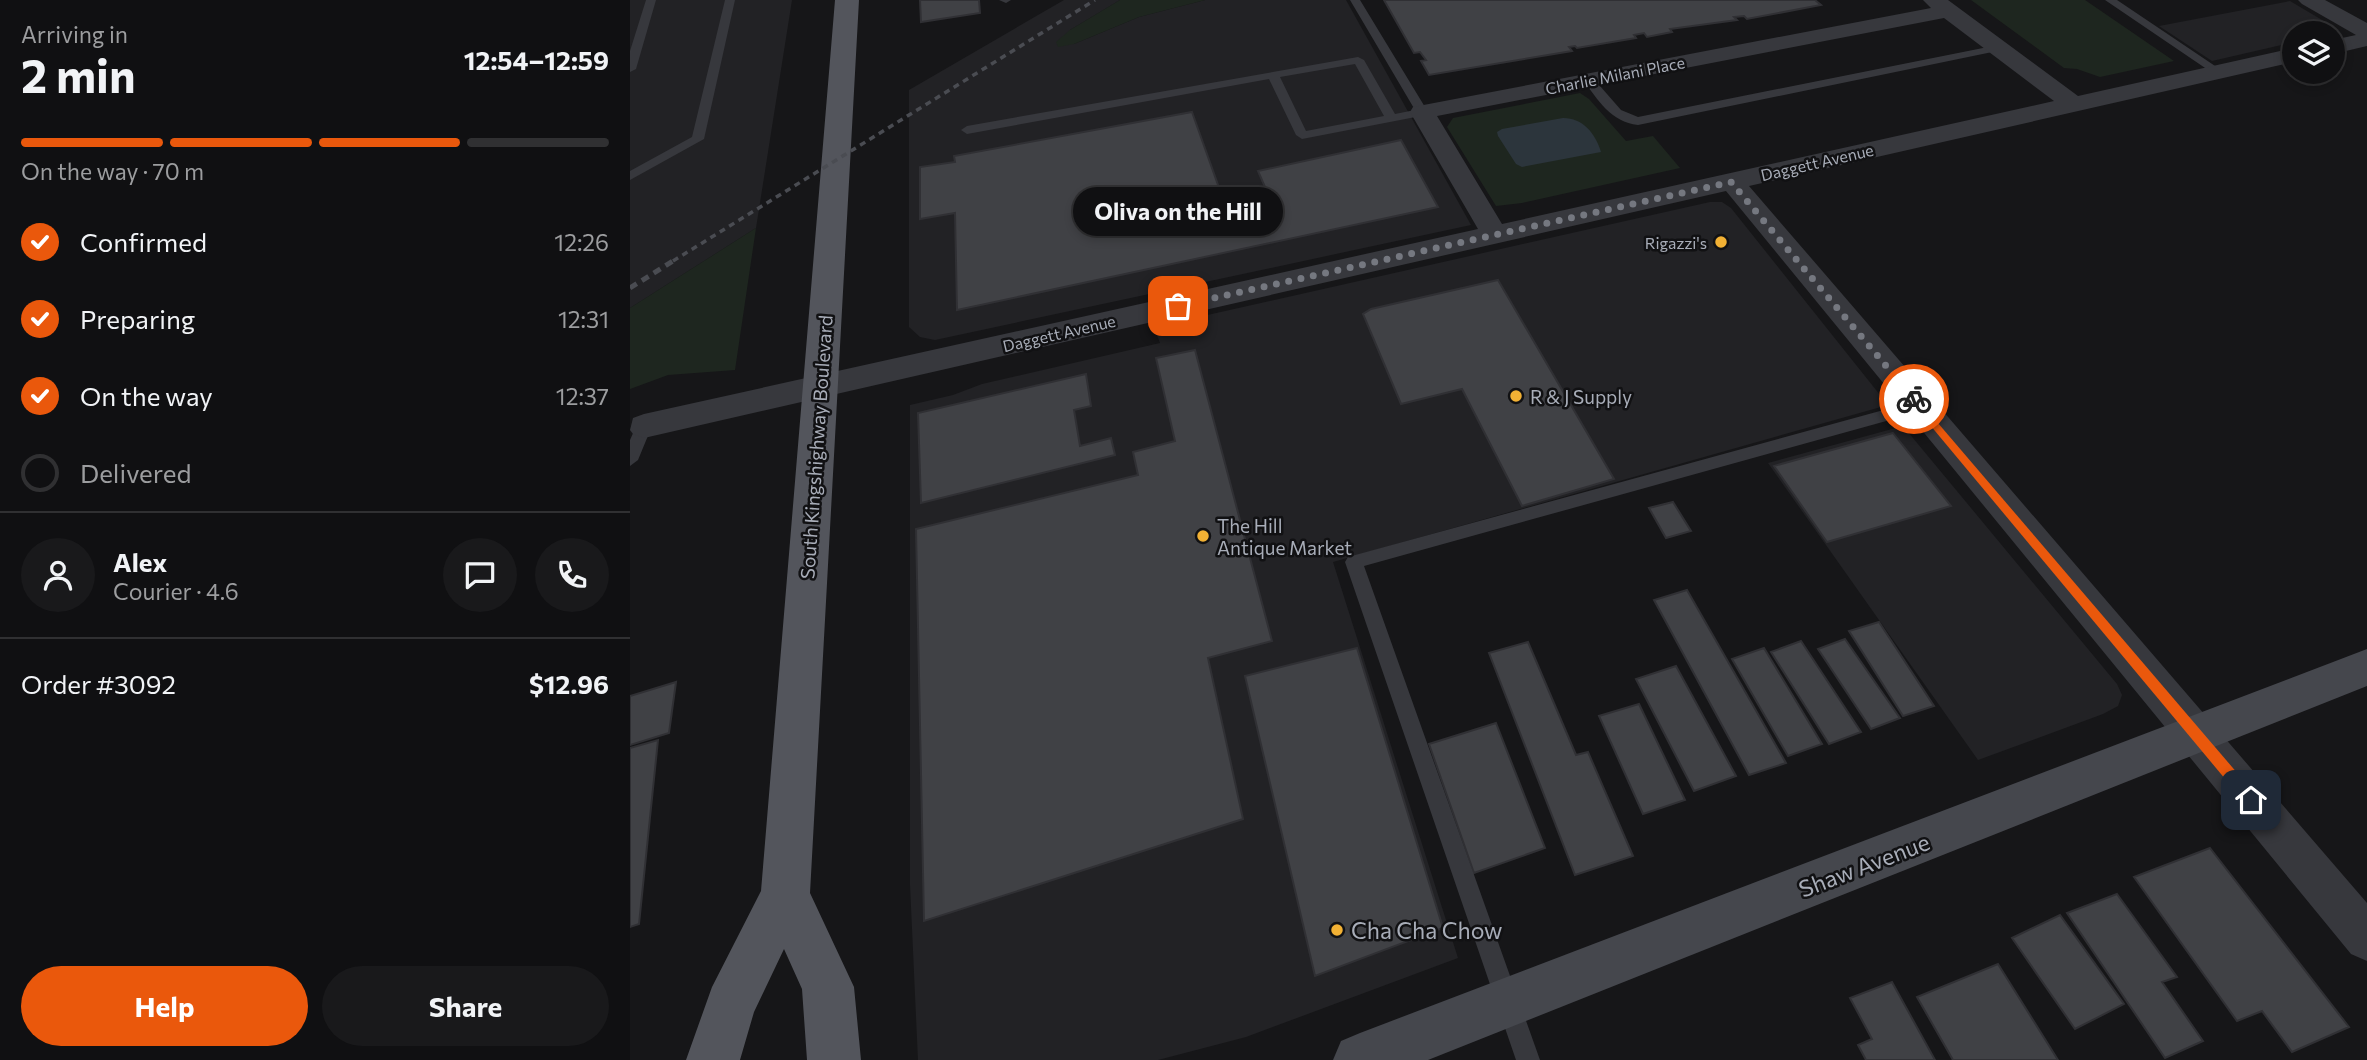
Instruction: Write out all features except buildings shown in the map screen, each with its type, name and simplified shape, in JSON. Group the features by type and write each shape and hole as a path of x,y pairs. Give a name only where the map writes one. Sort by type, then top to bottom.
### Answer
{"main road":[{"name":"South Kingshighway Boulevard","path":"713,1060 730,1005 785,895 847,0"},
{"name":"South Kingshighway Boulevard","path":"785,895 828,987 834,1060"}],"street":[{"path":"2309,0 2367,32"},
{"name":"Charlie Milani Place","path":"1422,112 1590,80 1941,5"},
{"path":"1941,5 2074,105"},
{"path":"2345,44 2367,39"},
{"name":"Daggett Avenue","path":"644,426 2282,58"},
{"path":"1422,112 1495,235"},
{"path":"1731,182 2367,938"},
{"name":"Shaw Avenue","path":"1360,1060 2367,667"}],"lane":[{"path":"630,69 651,0"},
{"path":"630,176 698,139 730,0"},
{"path":"1273,75 1302,135 1422,112 1355,0"},
{"path":"2110,0 2218,72"},
{"path":"1590,80 1621,118 1638,121 1998,48"},
{"path":"967,130 1357,60 1391,118"},
{"path":"1528,1060 1354,562 1920,406"},
{"path":"630,460 644,426"}],"shaded area":[{"path":"630,0 792,0 756,228 630,308"},
{"path":"1064,0 1120,0 1070,30 1074,44 1139,17 1205,0 1346,0 1471,225 935,340 920,337 909,327 909,90"},
{"path":"1120,0 1205,0 1139,17 1074,44 1058,47 1056,42 1070,30"},
{"path":"1971,0 2085,0 2174,61 2100,77 2077,69 2064,68"},
{"path":"2290,1 2324,21 2282,21 2282,45 2212,61 2159,26"},
{"path":"1580,93 1589,99 1626,141 1653,136 1680,168 1522,203 1496,206 1447,127 1453,118"},
{"path":"1563,118 1577,121 1587,128 1601,152 1522,167 1516,164 1497,132 1502,129"},
{"path":"1710,202 1722,202 1731,208 1888,405 1333,562 1458,958 1246,1037 1158,1060 918,1060 910,885 910,405 953,395 982,384 1160,343 1154,327"},
{"path":"756,228 735,370 668,375 630,389 630,308"},
{"path":"1903,426 2117,684 2122,695 2118,706 1978,760 1768,463"}],"railway":[{"path":"673,261 1095,0"},
{"path":"630,288 676,259"}],"way so far":[{"path":"1178,306 1731,182 1914,399"}],"place":[{"name":"Rigazzi's","path":"1721,242"},
{"name":"Oliva on the Hill","path":"1178,306"},
{"name":"R & J Supply","path":"1516,396"},
{"name":"The Hill Antique Market","path":"1203,536"},
{"name":"Cha Cha Chow","path":"1337,930"}],"route":[{"path":"1914,399 2251,800"}]}
